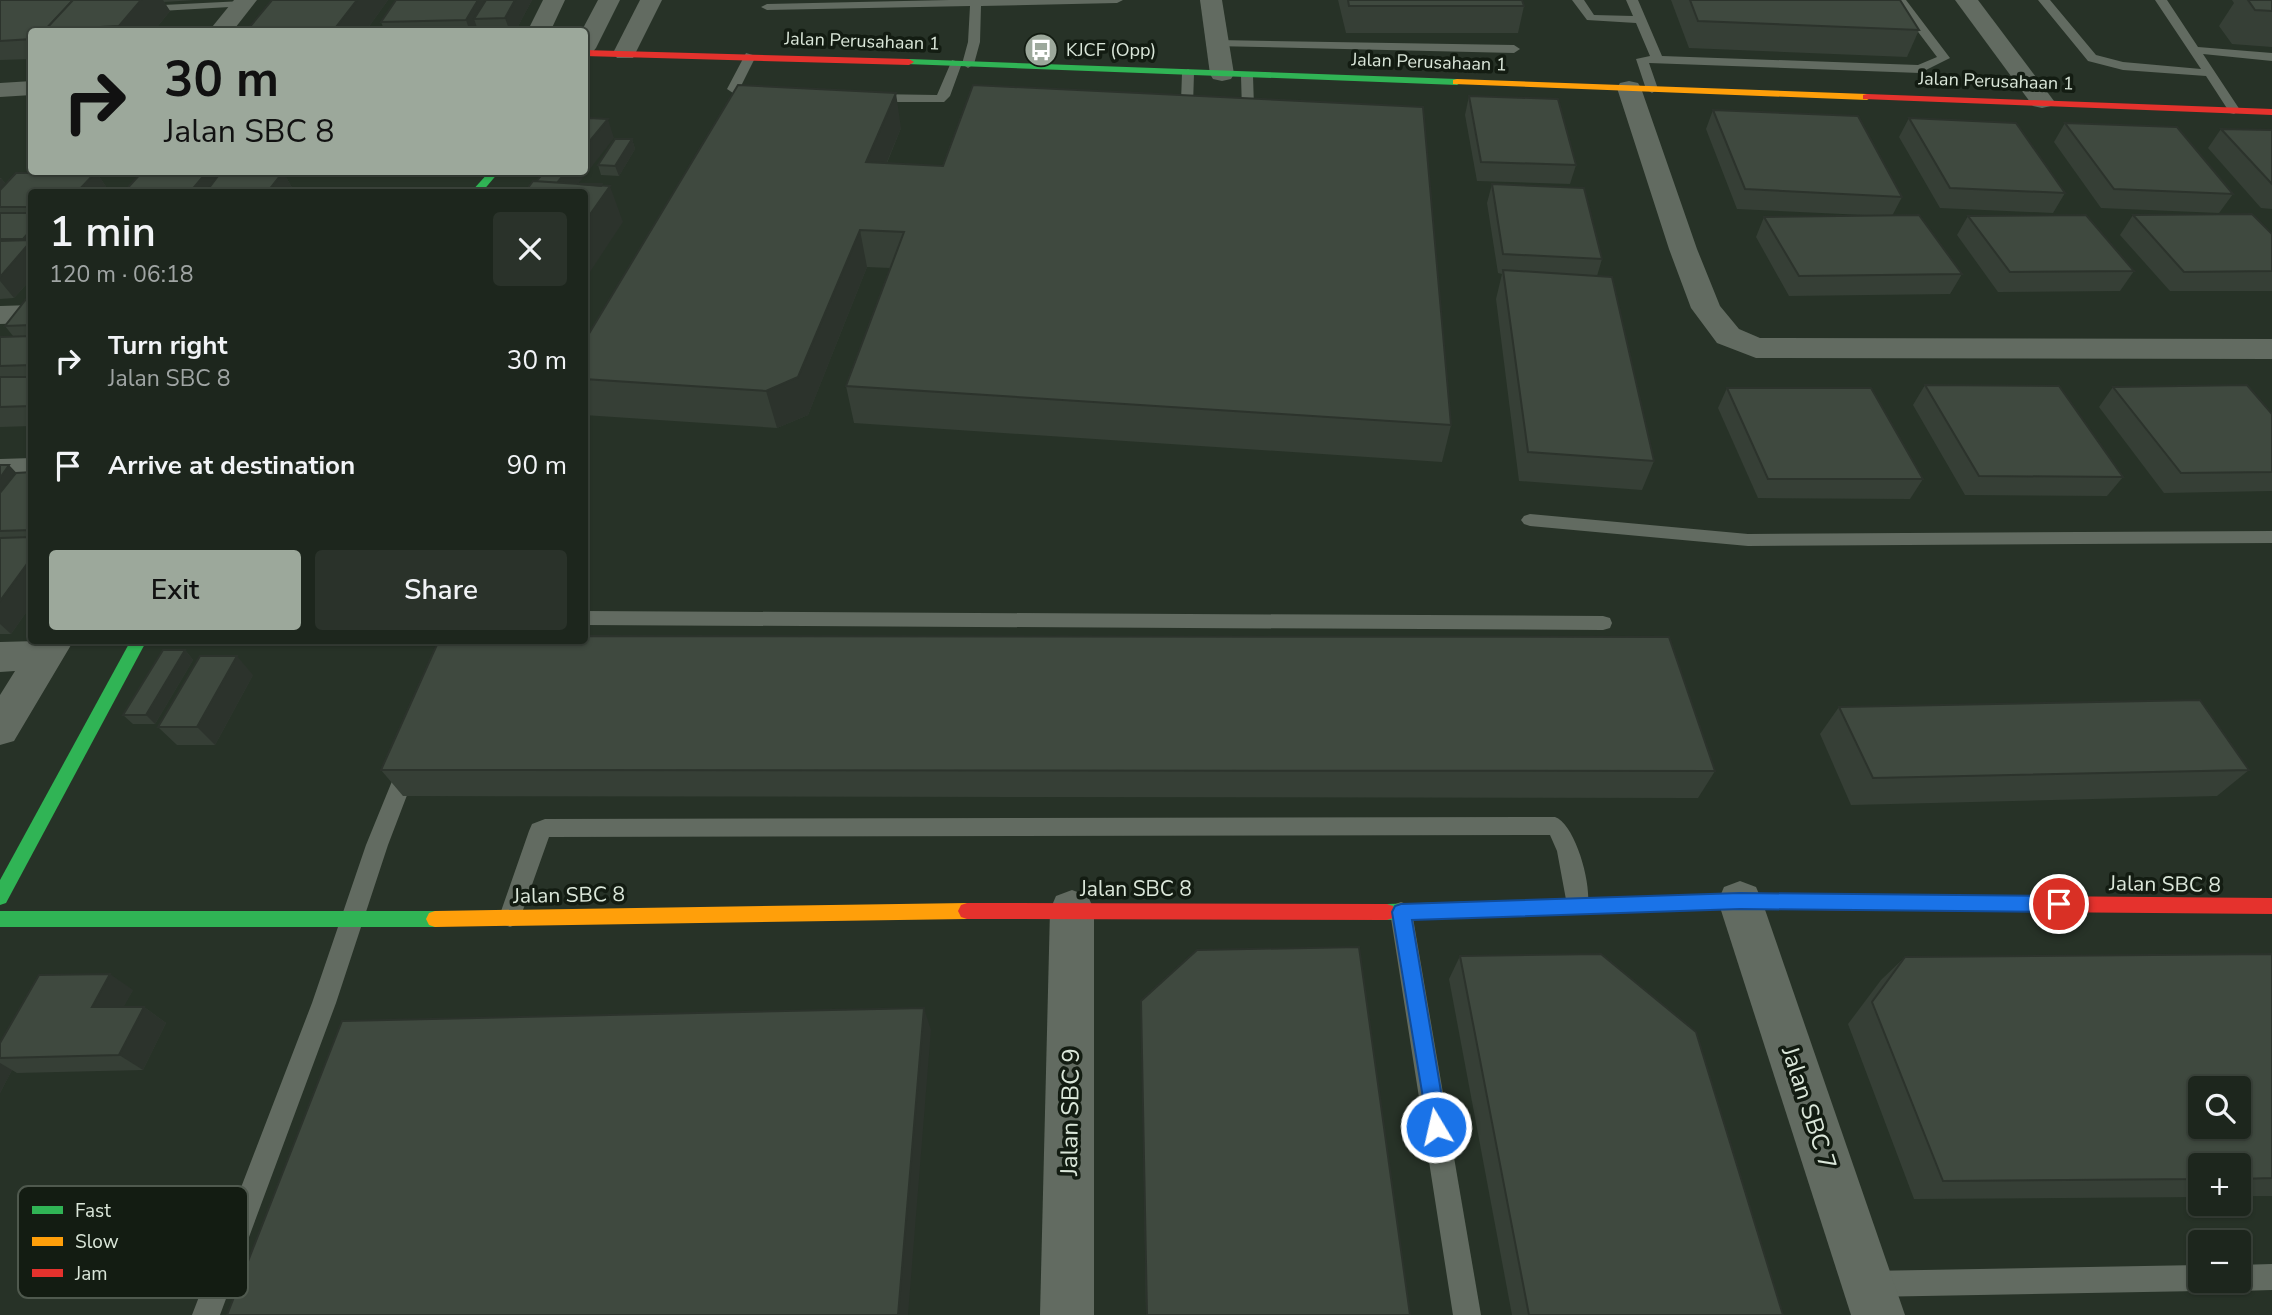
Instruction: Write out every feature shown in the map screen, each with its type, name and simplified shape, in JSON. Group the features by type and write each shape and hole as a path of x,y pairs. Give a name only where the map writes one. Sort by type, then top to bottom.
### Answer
{"street":[{"path":"540,28 554,0"},
{"path":"588,42 609,0"},
{"path":"605,67 625,53 651,0"},
{"path":"1211,0 1222,74"},
{"path":"1966,0 2042,101"},
{"path":"222,28 245,2"},
{"name":"Jalan Perusahaan 1","path":"588,50 2042,101 2272,112"},
{"path":"0,90 28,88"},
{"path":"1641,89 1683,249 1706,308 1728,336 1756,348 2272,349"},
{"path":"479,189 491,175"},
{"path":"0,315 28,315"},
{"path":"8,344 28,320"},
{"path":"0,471 28,470"},
{"path":"0,897 137,644"},
{"path":"0,657 51,648"},
{"path":"0,729 51,648"},
{"name":"Jalan SBC 8","path":"0,919 353,920 1072,910 1401,912 1740,901 2272,906"},
{"name":"Jalan SBC 7","path":"1740,901 1873,1300"},
{"name":"Jalan SBC 9","path":"1067,1315 1072,910"}],"lane":[{"path":"767,7 1117,0"},
{"path":"1578,0 1591,18 1640,20"},
{"path":"1632,0 1657,60"},
{"path":"1641,89 1642,59 1920,69 1944,58 1900,0"},
{"path":"2044,0 2092,58 2123,66 2210,73"},
{"path":"2161,0 2234,110"},
{"path":"135,9 245,2"},
{"path":"855,97 940,99 944,96 974,42 976,3"},
{"path":"1217,44 1514,49"},
{"path":"2195,50 2272,57"},
{"path":"750,56 733,89 777,93"},
{"path":"1157,106 1187,106 1188,73"},
{"path":"1247,75 1248,110 1275,111"},
{"path":"1531,520 1748,540 2272,537"},
{"path":"588,618 1603,623"},
{"path":"248,1202 353,920 377,845 416,746"},
{"path":"510,917 540,831 545,828 1555,826 1561,831 1567,851 1578,905"},
{"path":"1401,912 1467,1315"},
{"path":"2251,1278 2272,1277"},
{"path":"1873,1300 2188,1279"},
{"path":"206,1315 212,1298"}],"building":[{"path":"0,0 73,0 47,28 28,28 28,39 0,41"},
{"path":"73,0 141,0 119,26 47,28"},
{"path":"272,0 357,0 336,27 249,28"},
{"path":"396,0 478,0 466,20 381,22"},
{"path":"486,0 515,0 505,18 474,19"},
{"path":"1348,0 1522,0 1524,6 1349,6"},
{"path":"1690,0 1900,0 1919,30 1698,21"},
{"path":"2248,0 2272,0 2272,11 2255,10"},
{"path":"738,85 896,93 866,162 943,166 973,85 1423,107 1451,425 846,386 904,232 860,230 798,377 766,391 588,379 588,335"},
{"path":"1469,96 1558,99 1576,165 1481,162"},
{"path":"1713,110 1858,116 1902,197 1745,189"},
{"path":"1909,118 2016,123 2065,193 1950,188"},
{"path":"588,119 608,119 588,143"},
{"path":"2065,123 2177,127 2233,194 2114,189"},
{"path":"2221,129 2272,130 2272,184"},
{"path":"615,139 632,139 615,166 598,165"},
{"path":"16,173 93,175 80,189 28,189 28,207 0,207 0,190"},
{"path":"139,175 204,175 193,189 127,189"},
{"path":"219,175 281,175 270,189 208,189"},
{"path":"542,175 564,175 557,183 536,182"},
{"path":"533,181 610,186 588,217 588,189 527,189"},
{"path":"1492,184 1584,188 1602,259 1503,254"},
{"path":"0,213 28,213 28,233 23,239 0,239"},
{"path":"2252,214 2272,234 2272,271 2184,272 2133,215"},
{"path":"1919,215 1962,274 1799,276 1764,217"},
{"path":"2086,215 2134,271 2010,272 1968,216"},
{"path":"28,240 28,245 0,277 0,241"},
{"path":"1503,270 1612,277 1654,461 1528,452"},
{"path":"27,298 28,298 28,325 5,326"},
{"path":"28,336 28,365 0,366 0,337"},
{"path":"0,377 28,377 28,406 0,407"},
{"path":"1925,385 2059,386 2123,477 1979,476"},
{"path":"2247,385 2272,414 2272,472 2181,473 2113,387"},
{"path":"1727,388 1871,388 1923,479 1768,479"},
{"path":"0,465 9,465 0,478"},
{"path":"28,472 28,530 0,531 0,493 16,473"},
{"path":"28,537 28,562 0,601 0,538"},
{"path":"588,636 1669,637 1715,771 381,770 437,644 588,644"},
{"path":"163,650 185,650 146,715 123,715"},
{"path":"200,656 237,656 197,727 158,727"},
{"path":"2200,700 2249,770 1873,778 1839,707"},
{"path":"1359,947 1410,1315 1147,1315 1141,1001 1197,950"},
{"path":"1601,954 1696,1032 1783,1315 1529,1315 1460,956"},
{"path":"2272,954 2272,1178 2251,1179 2251,1153 2188,1153 2188,1179 1943,1181 1872,1002 1905,957"},
{"path":"110,974 92,1007 144,1007 119,1055 0,1058 0,1043 39,975"},
{"path":"924,1008 898,1315 227,1315 234,1298 248,1298 248,1261 342,1021"}],"traffic: fast":[{"path":"909,62 1457,82"},
{"path":"479,189 491,175"},
{"path":"0,897 137,644"},
{"path":"1387,912 1740,901 1815,902"},
{"path":"0,919 435,919"}],"traffic: slow":[{"path":"1457,82 1867,97"},
{"path":"435,919 967,911"}],"traffic: jam":[{"path":"588,53 909,62"},
{"path":"1867,97 2272,112"},
{"path":"1815,902 2272,906"},
{"path":"967,911 1387,912"}],"place":[{"name":"KJCF (Opp)","path":"1041,50"}],"route":[{"path":"1436,1127 1401,912 1740,901 2059,904"}]}
